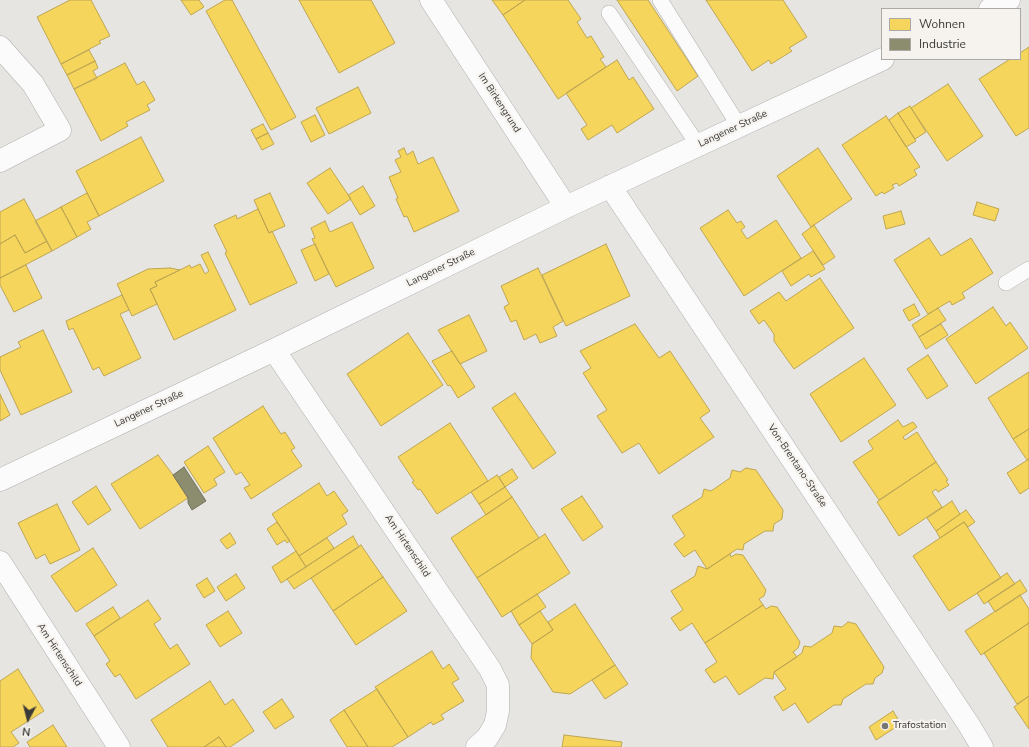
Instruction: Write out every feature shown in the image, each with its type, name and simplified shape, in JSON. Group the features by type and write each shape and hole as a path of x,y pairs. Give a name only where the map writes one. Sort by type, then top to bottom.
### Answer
{"street":[{"name":"Im Birkengrund","path":"431,0 566,207"},
{"path":"992,8 1009,0"},
{"path":"0,47 33,84 60,130 0,161"},
{"name":"Langener Straße","path":"0,480 274,350 610,186 881,60"},
{"name":"Von-Brentano-Straße","path":"610,186 982,747"},
{"name":"Am Hirtenschild","path":"274,350 490,670 498,685 498,711 495,725 487,738 477,747"},
{"name":"Am Hirtenschild","path":"0,562 119,747"}],"lane":[{"path":"660,0 739,126"},
{"path":"609,13 698,145"},
{"path":"1006,283 1029,269"}],"building: Wohnen":[{"path":"70,0 91,0 110,36 99,41 101,43 61,64 37,17"},
{"path":"181,0 199,0 204,7 191,15"},
{"path":"225,0 232,0 296,117 271,130 206,11"},
{"path":"299,0 371,0 395,43 339,73"},
{"path":"492,0 525,0 503,15"},
{"path":"525,0 568,0 581,19 577,22 587,38 591,36 604,57 600,59 606,67 558,99 503,15"},
{"path":"617,0 648,0 698,76 677,91"},
{"path":"706,0 783,0 807,37 789,48 792,51 771,64 769,60 752,71"},
{"path":"1029,47 1029,128 1016,136 979,79 1008,60 1021,60 1021,52"},
{"path":"89,50 95,61 67,75 61,64"},
{"path":"617,60 629,80 633,77 654,109 617,133 612,125 588,140 581,129 587,125 566,93"},
{"path":"95,61 98,68 93,71 97,78 74,89 67,75"},
{"path":"125,63 137,85 144,81 155,100 147,105 150,110 126,122 128,126 101,141 74,89"},
{"path":"948,84 983,136 947,161 911,108"},
{"path":"358,87 371,113 329,134 316,108"},
{"path":"910,106 926,132 915,139 898,113"},
{"path":"898,113 916,141 906,147 889,120"},
{"path":"315,115 325,135 311,142 301,122"},
{"path":"886,116 920,167 914,170 917,175 899,186 897,183 892,185 894,188 884,194 882,192 876,196 842,145"},
{"path":"263,124 268,133 256,139 251,130"},
{"path":"268,133 274,144 262,150 256,139"},
{"path":"141,137 164,181 99,216 76,171"},
{"path":"404,148 407,155 413,151 418,164 433,157 459,211 414,232 407,216 404,217 389,177 401,172 395,160 401,157 398,151"},
{"path":"818,148 852,199 811,227 777,176"},
{"path":"330,168 351,199 328,214 307,183"},
{"path":"363,186 375,206 360,215 348,195"},
{"path":"87,193 99,216 87,222 91,229 77,237 61,207"},
{"path":"270,193 285,226 269,233 254,200"},
{"path":"24,199 47,241 25,253 15,235 0,244 0,212"},
{"path":"977,202 999,209 995,221 973,215"},
{"path":"61,207 77,237 52,251 35,221"},
{"path":"258,209 269,233 272,231 297,283 250,305 225,253 227,252 214,225 236,215 237,219"},
{"path":"728,210 737,223 741,221 745,227 741,230 747,239 776,220 801,258 744,296 700,228"},
{"path":"901,211 905,224 886,229 883,216"},
{"path":"325,221 330,232 352,222 374,268 336,287 312,239 315,238 311,228"},
{"path":"814,225 835,257 823,265 802,234"},
{"path":"15,235 25,253 47,241 52,251 0,278 0,244"},
{"path":"929,238 941,256 971,238 993,273 962,293 965,298 952,305 950,301 928,314 894,260"},
{"path":"315,244 329,274 315,281 301,250"},
{"path":"606,244 630,296 566,326 542,275"},
{"path":"813,251 825,269 811,277 809,274 791,286 782,271"},
{"path":"208,252 236,310 174,340 150,289 157,286 155,282 190,265 191,268 200,264 205,274 209,271 201,255"},
{"path":"26,265 42,298 14,312 0,285 0,278"},
{"path":"170,268 180,270 155,282 157,286 150,289 157,304 132,316 117,284 148,269"},
{"path":"538,268 563,321 553,327 557,336 540,343 536,334 524,340 516,320 511,322 504,307 509,304 501,286"},
{"path":"820,278 854,328 794,369 774,341 774,334 764,320 759,324 750,311 779,292 786,301"},
{"path":"122,295 129,310 120,314 141,358 104,376 99,367 93,370 73,328 69,330 66,321"},
{"path":"914,304 920,315 909,321 903,310"},
{"path":"993,307 1006,326 1010,322 1028,348 976,384 946,339"},
{"path":"938,308 946,320 919,337 912,325"},
{"path":"469,315 487,351 460,364 438,330"},
{"path":"635,324 659,358 670,351 710,411 700,418 714,437 659,474 639,443 622,453 597,416 607,410 583,373 591,368 580,351"},
{"path":"941,324 948,335 926,349 919,337"},
{"path":"43,330 72,392 21,415 0,370 0,357 21,347 18,342"},
{"path":"408,333 443,385 381,426 347,374"},
{"path":"452,351 475,387 458,398 450,385 448,386 432,361"},
{"path":"928,355 948,386 927,399 907,369"},
{"path":"864,358 896,405 841,442 810,394"},
{"path":"1029,372 1029,429 1013,439 988,398"},
{"path":"515,393 556,453 533,469 492,408"},
{"path":"0,394 10,415 0,421"},
{"path":"263,406 281,434 285,432 295,448 291,450 302,466 251,499 244,488 250,485 241,472 236,475 213,438"},
{"path":"898,420 903,427 913,422 917,427 903,437 905,440 917,432 936,462 879,500 853,462 873,449 868,441"},
{"path":"450,423 488,481 437,514 420,489 418,490 412,482 414,481 398,457"},
{"path":"1029,429 1029,459 1027,460 1013,439"},
{"path":"208,446 225,472 214,479 217,485 204,493 184,462"},
{"path":"158,455 188,498 140,529 111,484"},
{"path":"1029,459 1029,488 1020,494 1007,473"},
{"path":"936,462 948,480 946,481 949,485 938,492 936,489 932,492 942,507 899,536 877,502"},
{"path":"746,468 756,470 783,510 782,519 774,524 773,531 765,531 744,544 743,550 737,549 707,569 695,550 684,557 674,544 685,536 672,516 702,497 704,489 711,491 730,478 732,470 740,472"},
{"path":"512,469 518,478 505,487 499,477"},
{"path":"497,475 505,487 479,504 471,492"},
{"path":"319,483 327,496 334,491 348,511 342,515 347,524 299,556 272,514"},
{"path":"96,486 111,510 88,525 72,502"},
{"path":"505,487 512,497 486,515 479,504"},
{"path":"582,496 603,527 583,541 561,509"},
{"path":"512,497 539,538 477,578 451,538"},
{"path":"952,501 960,514 936,531 927,518"},
{"path":"57,504 80,550 50,564 45,554 36,559 18,523"},
{"path":"966,510 975,522 968,527 964,522 940,538 936,531"},
{"path":"277,522 290,541 287,543 285,540 277,545 267,529"},
{"path":"964,522 1001,578 949,611 913,556"},
{"path":"230,533 236,543 227,549 220,540"},
{"path":"545,534 570,573 502,617 477,578"},
{"path":"353,536 359,547 294,589 287,579"},
{"path":"327,538 334,548 306,567 299,556"},
{"path":"361,545 383,577 333,611 311,578"},
{"path":"93,548 117,585 76,612 51,576"},
{"path":"296,551 306,567 281,583 272,567"},
{"path":"730,554 731,557 736,554 743,555 766,590 764,596 759,599 763,605 705,643 692,623 680,631 671,618 683,610 671,591 695,576 698,566 707,569"},
{"path":"1007,573 1015,584 984,604 977,593"},
{"path":"236,574 245,588 226,601 217,587"},
{"path":"383,577 407,611 356,645 333,611"},
{"path":"207,578 215,591 204,598 196,585"},
{"path":"1020,580 1027,591 995,612 988,601"},
{"path":"537,594 546,607 519,625 511,611"},
{"path":"1020,595 1029,609 1029,623 981,655 965,631"},
{"path":"148,600 161,619 154,624 170,649 177,644 190,664 136,699 120,674 115,677 106,664 110,661 94,636"},
{"path":"575,604 615,665 570,694 553,692 531,658 532,644 553,630 548,622"},
{"path":"763,605 766,609 771,606 777,607 800,642 798,648 793,652 797,657 774,672 773,679 765,678 739,695 726,676 714,683 705,670 717,662 705,643"},
{"path":"113,607 120,618 94,636 86,624"},
{"path":"228,611 242,633 220,647 206,625"},
{"path":"540,611 553,630 532,644 519,625"},
{"path":"848,622 856,624 884,667 882,673 875,678 873,684 866,684 843,699 841,705 834,705 808,723 795,703 783,711 774,697 786,689 774,672 802,653 804,646 811,647 832,633 834,626 842,627"},
{"path":"1029,623 1029,696 1017,704 984,653"},
{"path":"432,651 443,669 449,664 459,679 452,683 464,701 441,715 444,719 433,725 431,722 408,737 375,687"},
{"path":"615,665 628,684 605,699 592,680"},
{"path":"18,669 44,711 11,732 19,743 13,747 0,747 0,681"},
{"path":"210,681 225,705 233,699 254,731 230,747 226,747 219,737 204,747 168,747 151,720"},
{"path":"377,689 408,737 392,747 368,747 344,710"},
{"path":"1029,696 1029,729 1014,707"},
{"path":"282,699 294,717 275,729 263,712"},
{"path":"344,710 368,747 347,747 330,720"},
{"name":"Trafostation","path":"893,711 901,724 876,740 869,727"},
{"path":"53,725 67,747 30,747 27,742"},
{"path":"564,735 622,742 621,747 562,747"},
{"path":"219,737 226,747 204,747"}],"building: Industrie":[{"path":"184,467 206,501 192,510 188,503 188,498 173,475"}],"place":[{"name":"Trafostation","path":"885,726"}]}
